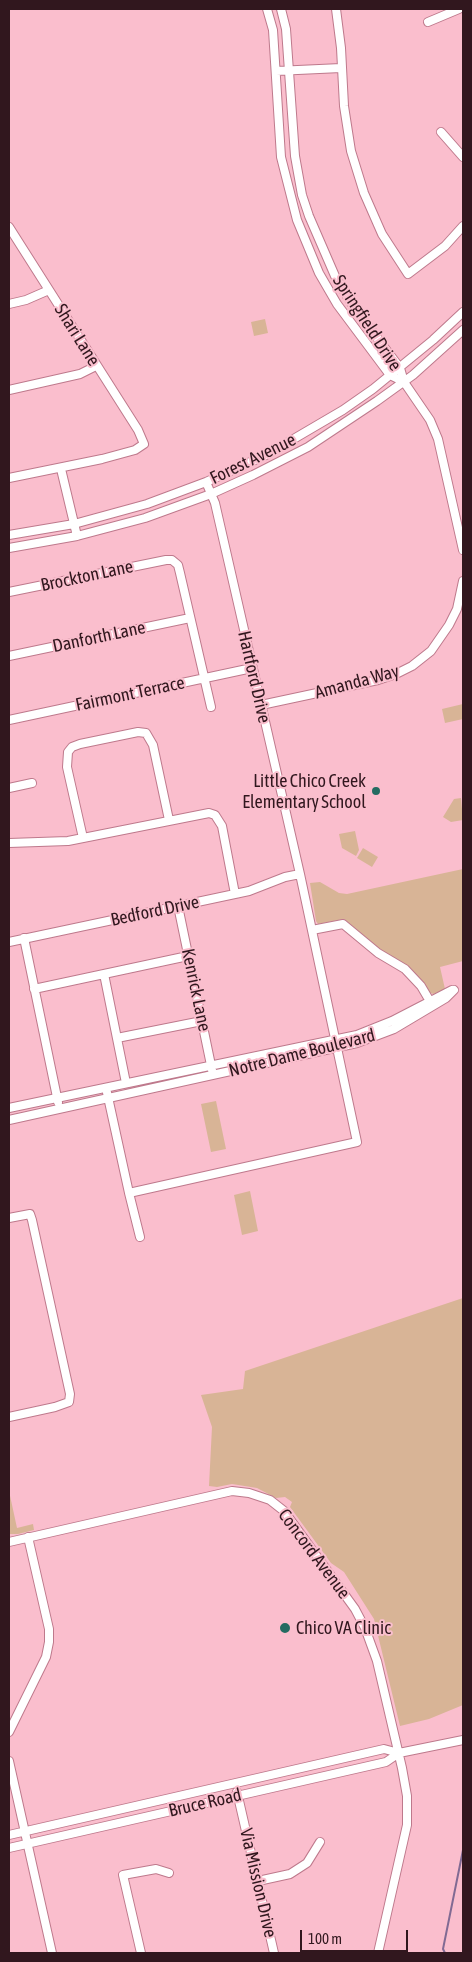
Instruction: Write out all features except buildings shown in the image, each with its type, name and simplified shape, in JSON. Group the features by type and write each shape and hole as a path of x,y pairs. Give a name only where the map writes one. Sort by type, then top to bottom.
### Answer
{"street":[{"name":"Springfield Drive","path":"267,9 273,30 282,158 296,220 319,273 337,304 390,375 404,382"},
{"name":"Springfield Drive","path":"281,9 289,70 291,126 298,176 316,236 335,276 354,306 400,368 404,382"},
{"path":"336,9 344,106 351,151 364,193 382,234 408,274 445,246 463,226"},
{"path":"428,22 459,9"},
{"path":"276,71 341,68"},
{"path":"441,132 463,157"},
{"name":"Shari Lane","path":"9,227 138,430 144,444 135,450 61,469"},
{"path":"9,304 26,300 49,290"},
{"name":"Forest Avenue","path":"9,535 74,524 142,505 206,482 268,454 343,410 400,368 463,312"},
{"name":"Forest Avenue","path":"9,548 77,536 145,518 211,494 308,447 404,382 463,330"},
{"path":"9,390 80,374 96,366"},
{"path":"404,382 430,420 438,438 463,550"},
{"path":"9,478 61,469 77,536"},
{"name":"Hartford Drive","path":"129,1193 357,1142 300,874 215,503 206,482"},
{"name":"Brockton Lane","path":"9,592 172,560 178,565 190,618"},
{"name":"Amanda Way","path":"261,705 378,680 412,666 431,651 449,625 457,609 463,581"},
{"path":"190,618 211,707"},
{"name":"Danforth Lane","path":"9,656 190,618"},
{"name":"Fairmont Terrace","path":"9,720 252,668"},
{"path":"83,838 67,767 68,752 72,747 80,744 138,732 146,733 153,744 169,820"},
{"path":"9,788 32,783"},
{"path":"9,843 83,838 209,813 215,815 220,820 235,894"},
{"name":"Bedford Drive","path":"9,942 235,894 300,874"},
{"name":"Kenrick Lane","path":"178,906 213,1074"},
{"name":"Notre Dame Boulevard","path":"9,1120 336,1044 431,1003 422,986 405,969 378,954 343,924 312,930"},
{"path":"24,938 60,1109"},
{"path":"34,989 188,956"},
{"path":"104,974 126,1083"},
{"path":"117,1038 202,1021"},
{"name":"Notre Dame Boulevard","path":"9,1108 211,1066 336,1044"},
{"path":"106,1088 140,1237"},
{"path":"9,1218 30,1214 70,1394 69,1402 9,1417"},
{"name":"Concord Avenue","path":"9,1542 232,1491 249,1492 270,1500 284,1511 355,1609 377,1661 398,1753 407,1796 407,1825 378,1953"},
{"path":"9,1732 46,1657 49,1642 49,1629 28,1537"},
{"name":"Bruce Road","path":"9,1848 386,1762 398,1753 463,1740"},
{"name":"Bruce Road","path":"9,1835 384,1749 398,1753"},
{"path":"9,1761 52,1953"},
{"name":"Via Mission Drive","path":"235,1783 274,1953"},
{"path":"258,1881 290,1874 307,1863 320,1842"},
{"path":"141,1953 123,1875 156,1869 169,1873"}],"shaded area":[{"path":"265,319 268,333 254,336 251,322"},
{"path":"463,704 463,719 445,723 442,709"},
{"path":"461,798 463,820 451,822 443,817 454,799"},
{"path":"355,831 359,850 356,856 342,848 339,834"},
{"path":"363,848 378,857 372,867 357,858"},
{"path":"463,869 463,961 440,967 445,989 434,994 430,993 407,966 387,955 344,919 318,924 316,921 310,883 320,882 339,893 347,894"},
{"path":"216,1101 226,1149 211,1152 201,1104"},
{"path":"250,1191 258,1231 242,1235 234,1195"},
{"path":"463,1298 463,1705 429,1719 400,1726 374,1619 344,1572 331,1563 290,1507 292,1502 285,1497 276,1498 257,1488 232,1484 217,1487 209,1486 212,1427 201,1395 243,1389 245,1371"},
{"path":"9,1491 17,1528 33,1524 34,1530 9,1534"}],"waterway":[{"path":"445,1953 443,1949 463,1850"}],"place":[{"name":"Little Chico Creek Elementary School","path":"376,791"},
{"name":"Chico VA Clinic","path":"285,1628"}]}
